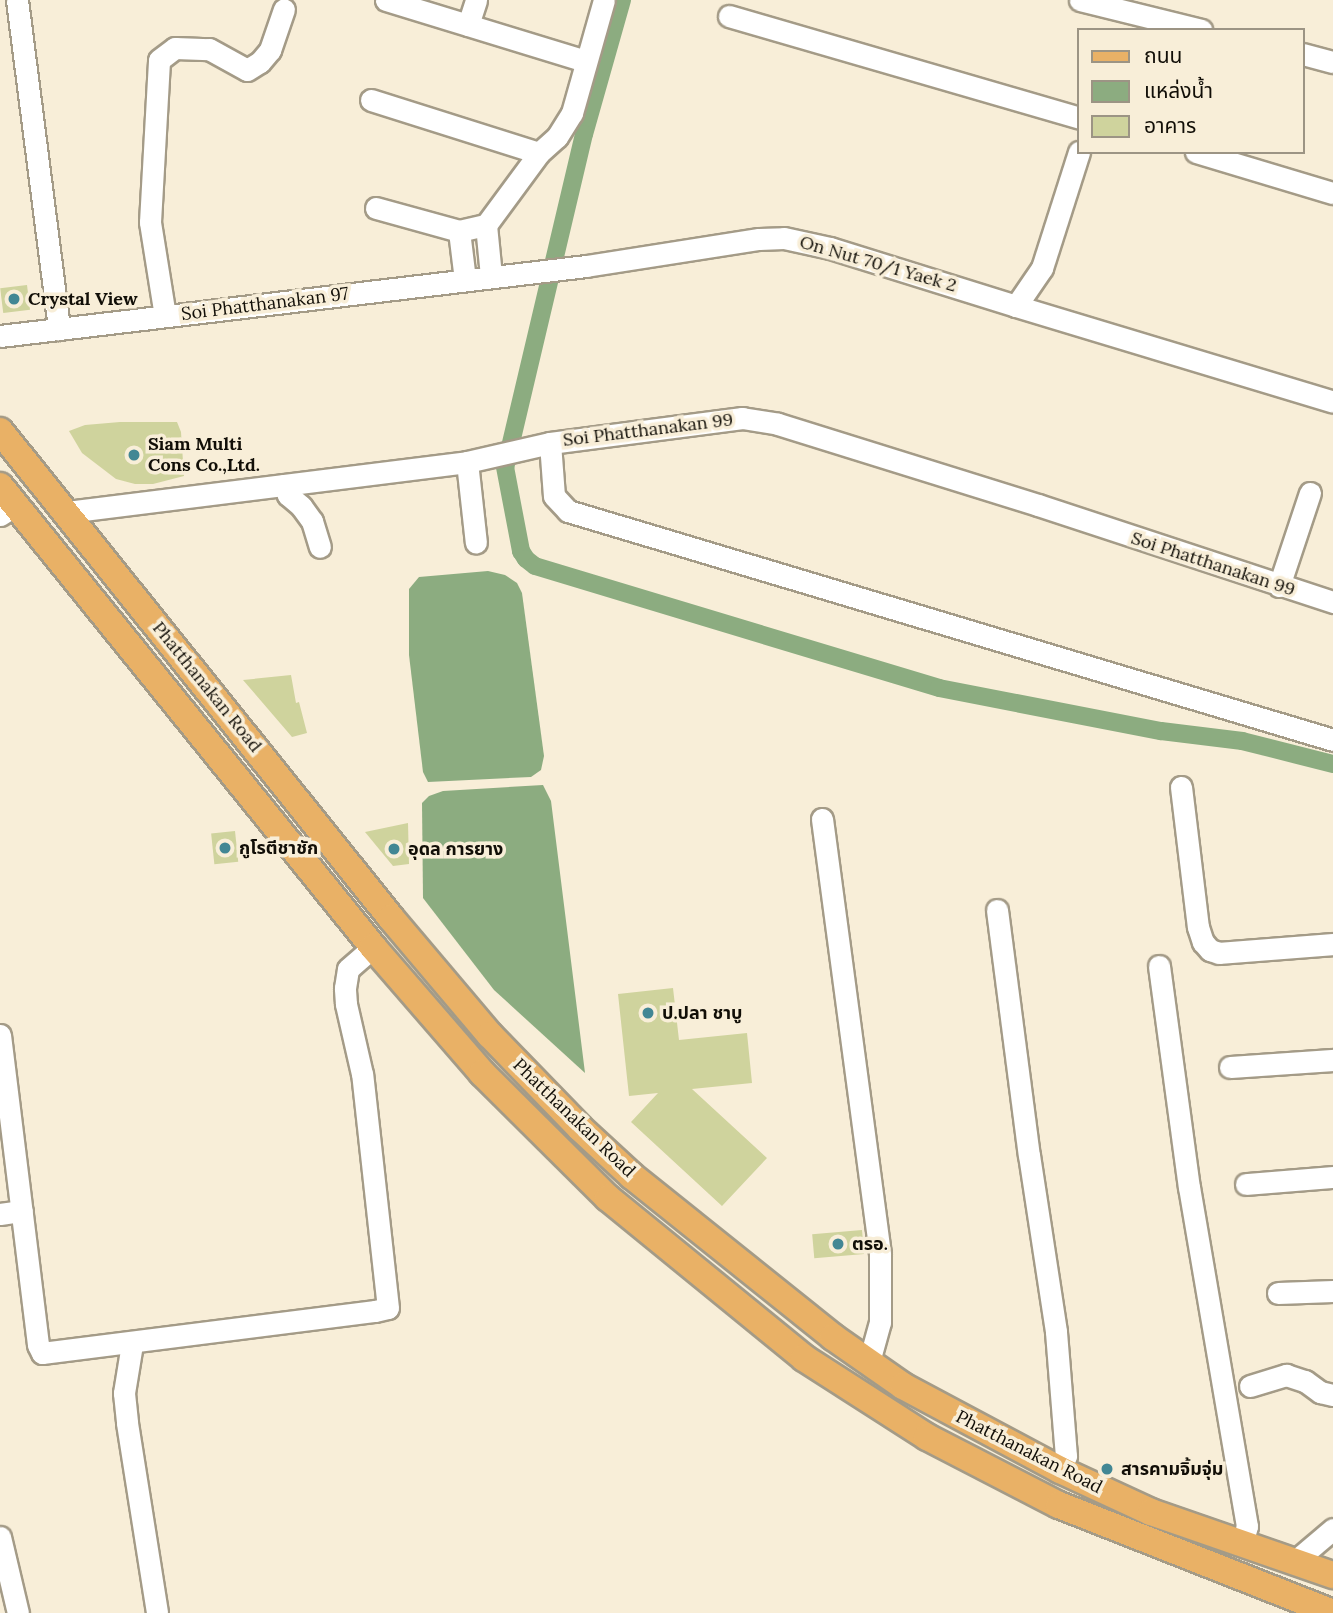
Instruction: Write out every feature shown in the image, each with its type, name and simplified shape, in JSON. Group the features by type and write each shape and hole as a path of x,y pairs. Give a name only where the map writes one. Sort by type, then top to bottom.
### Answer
{"main road":[{"name":"Phatthanakan Road","path":"0,431 391,918 490,1035 632,1176 833,1337 903,1386 1060,1470 1151,1512 1333,1575"},
{"name":"Phatthanakan Road","path":"5,502 373,947 481,1073 608,1198 804,1358 927,1437 1059,1505 1333,1613"}],"street":[{"path":"17,0 59,329"},
{"path":"386,0 586,61"},
{"path":"468,25 476,0"},
{"path":"376,208 459,231 486,225 539,153 557,137 572,113 604,0"},
{"path":"1080,0 1122,5 1195,28"},
{"path":"165,316 150,222 159,60 175,48 209,49 247,70 260,62 270,50 284,9"},
{"path":"729,16 1078,118"},
{"path":"1305,55 1333,62"},
{"path":"371,100 539,153"},
{"path":"1016,306 1042,268 1078,154"},
{"path":"1203,154 1333,193"},
{"path":"486,225 491,276"},
{"path":"459,231 465,279"},
{"name":"On Nut 70/1 Yaek 2","path":"530,272 759,239 784,238 830,248 1333,402"},
{"name":"Soi Phatthanakan 97","path":"0,336 530,272"},
{"name":"Soi Phatthanakan 99","path":"67,513 467,462 550,443 742,418 778,424 1038,505 1333,602"},
{"path":"550,443 554,496 568,511 1333,740"},
{"path":"467,462 476,543"},
{"path":"284,485 288,495 312,521 320,547"},
{"path":"1279,586 1310,493"},
{"path":"1181,787 1198,927 1203,942 1210,950 1219,953 1333,944"},
{"path":"822,819 880,1254 880,1322 869,1362"},
{"path":"998,910 1029,1155 1056,1332 1066,1456 1060,1470"},
{"path":"0,1035 39,1350 48,1354 132,1344 211,1330 257,1328 388,1308 362,1074 345,1004 348,969 373,947"},
{"path":"1159,967 1189,1187 1247,1526 1242,1544"},
{"path":"1230,1067 1333,1060"},
{"path":"1246,1184 1333,1177"},
{"path":"0,1214 22,1211"},
{"path":"1278,1293 1333,1291"},
{"path":"132,1344 124,1393 157,1613"},
{"path":"1250,1386 1286,1375 1304,1381 1320,1392 1333,1395"},
{"path":"1294,1562 1310,1545 1333,1529"},
{"path":"0,1537 18,1613"}],"water":[{"path":"488,571 505,575 517,583 522,593 544,756 541,770 531,777 428,782 423,772 409,655 409,589 419,577"},
{"path":"543,785 551,801 585,1073 494,990 423,898 422,803 429,796 443,791"}],"building":[{"name":"Crystal View","path":"27,285 30,310 3,313 0,288"},
{"name":"Siam Multi Cons Co.,Ltd.","path":"177,422 181,432 184,476 153,484 135,484 116,479 82,453 69,431 85,425"},
{"path":"291,675 296,703 299,702 307,733 292,737 243,680"},
{"name":"อุดล การยาง","path":"408,823 409,864 393,866 365,832"},
{"name":"กูโรตีชาชัก","path":"235,831 238,862 214,864 211,834"},
{"path":"673,988 679,1040 747,1033 752,1083 692,1089 767,1158 722,1206 631,1122 658,1093 629,1096 618,994"},
{"name":"ตรอ.","path":"862,1230 864,1254 814,1258 812,1234"}],"waterway":[{"path":"622,0 584,134 505,467 521,551 526,559 535,566 939,688 1161,731 1242,741 1333,764"}],"place":[{"name":"Crystal View","path":"14,299"},
{"name":"Siam Multi Cons Co.,Ltd.","path":"134,455"},
{"name":"กูโรตีชาชัก","path":"225,848"},
{"name":"อุดล การยาง","path":"394,849"},
{"name":"ป.ปลา ชาบู","path":"648,1013"},
{"name":"ตรอ.","path":"838,1244"},
{"name":"สารคามจิ้มจุ่ม","path":"1107,1469"}]}
